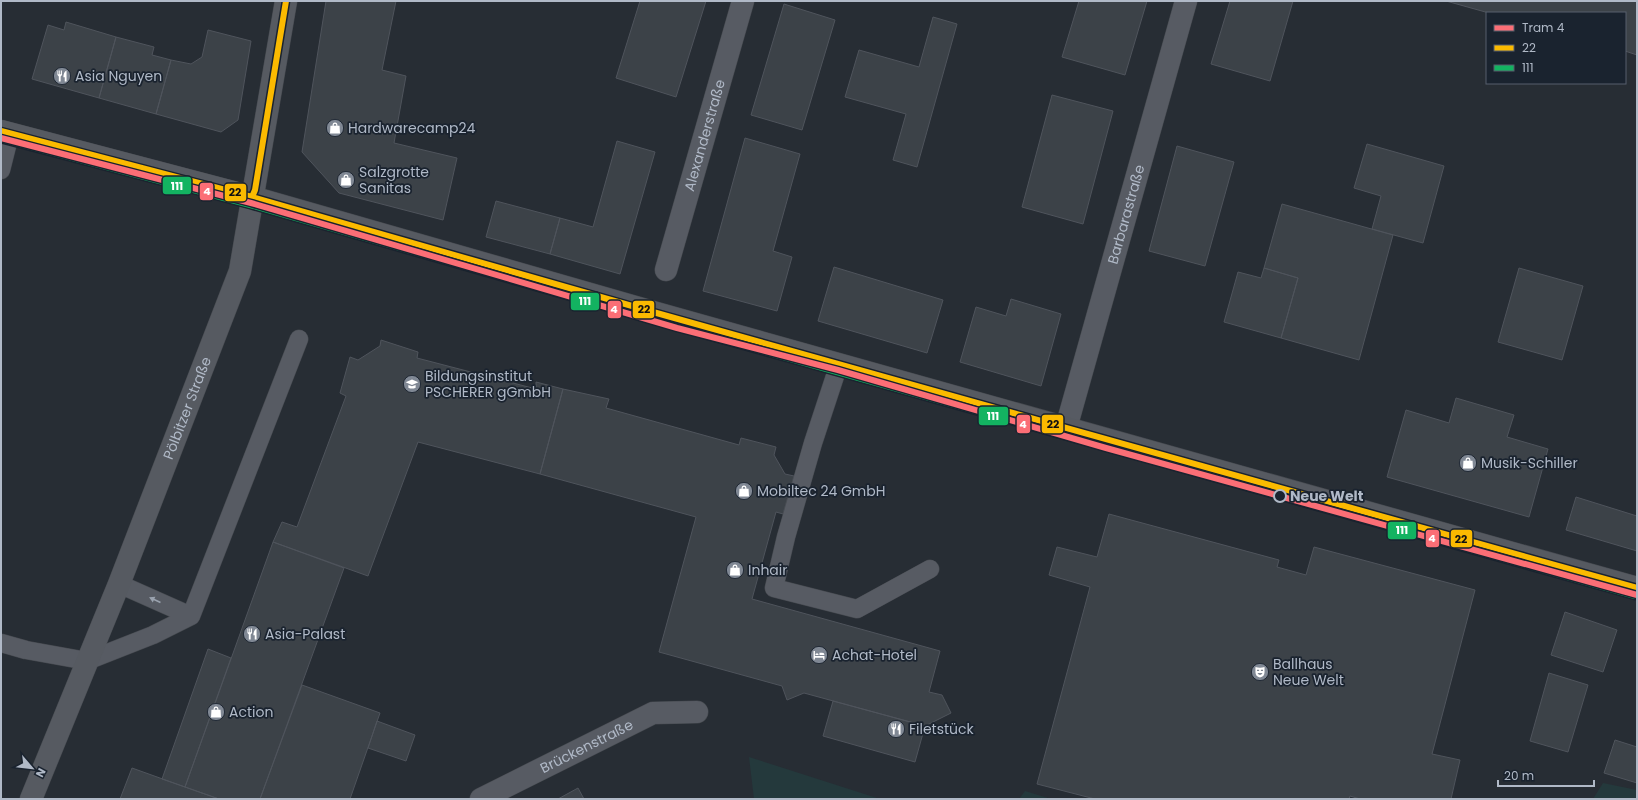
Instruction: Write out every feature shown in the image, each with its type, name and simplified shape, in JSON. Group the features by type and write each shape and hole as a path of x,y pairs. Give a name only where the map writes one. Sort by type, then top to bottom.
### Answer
{"street":[{"name":"Pölbitzer Straße","path":"31,799 119,584 240,271 286,1"},
{"name":"Alexanderstraße","path":"666,270 743,1"},
{"name":"Barbarastraße","path":"1066,428 1186,1"},
{"path":"5,133 252,197 839,364 1637,588"},
{"name":"Brückenstraße","path":"481,799 653,713 697,712"}],"lane":[{"path":"1,170 5,133"},
{"path":"1,643 26,650 87,661 153,635 191,616 299,339"},
{"path":"839,364 809,456 786,537 774,588 857,609 930,569"},
{"path":"119,584 191,616"}],"green space":[{"path":"749,757 880,799 754,799"},
{"path":"1603,783 1637,790 1637,799 1593,799"},
{"path":"1025,791 1051,799 1019,799"}],"building":[{"path":"326,1 396,1 382,70 406,76 394,143 457,158 443,220 339,193 302,152"},
{"path":"640,1 706,1 676,97 616,78"},
{"path":"1079,1 1147,1 1125,75 1062,57"},
{"path":"1230,1 1293,1 1270,81 1211,64"},
{"path":"1446,1 1637,1 1637,55 1626,51 1626,12 1486,12"},
{"path":"784,4 835,20 802,130 751,115"},
{"path":"933,17 957,24 917,167 893,160 906,114 845,97 859,50 919,67"},
{"path":"66,22 116,37 99,98 32,79 48,25 64,30"},
{"path":"208,30 251,41 238,120 221,132 156,114 171,60 191,64 202,57"},
{"path":"116,37 154,47 152,55 171,60 156,114 99,98"},
{"path":"1052,95 1113,111 1083,224 1022,207"},
{"path":"745,138 800,154 773,251 792,257 777,311 703,291"},
{"path":"617,141 655,152 620,274 550,254 560,218 593,227"},
{"path":"1367,144 1444,166 1423,243 1372,229 1381,196 1354,188"},
{"path":"1177,146 1234,162 1205,266 1149,251"},
{"path":"496,201 560,218 550,254 486,237"},
{"path":"1282,204 1393,235 1359,360 1281,338 1298,278 1264,268"},
{"path":"834,267 943,300 927,353 818,321"},
{"path":"1264,268 1298,278 1281,338 1224,322 1238,272 1261,278"},
{"path":"1519,268 1583,286 1562,360 1498,342"},
{"path":"1011,299 1061,314 1041,386 960,362 976,307 1006,316"},
{"path":"381,340 418,352 417,358 536,389 536,382 563,389 540,474 418,442 368,576 273,542 282,522 297,527 346,396 340,393 350,357 358,360 380,346"},
{"path":"563,389 609,399 606,408 739,445 741,438 776,447 774,455 785,474 794,476 783,514 776,512 752,599 940,651 929,692 942,695 951,713 925,726 804,693 787,700 782,686 659,652 696,517 540,474"},
{"name":"Musik-Schiller","path":"1456,398 1514,415 1507,437 1548,449 1529,517 1387,477 1406,410 1449,423"},
{"path":"1576,497 1637,516 1637,551 1566,530"},
{"name":"Ballhaus Neue Welt","path":"1109,514 1279,560 1277,567 1306,575 1314,547 1475,590 1432,754 1460,760 1451,799 1360,799 1350,796 1349,799 1095,799 1037,784 1090,587 1049,575 1057,547 1097,557"},
{"path":"273,542 344,568 260,799 219,799 185,787"},
{"path":"1565,612 1617,630 1603,672 1551,655"},
{"path":"208,649 231,658 185,787 162,779"},
{"path":"1549,673 1588,685 1568,752 1530,741"},
{"path":"302,685 380,713 350,799 260,799"},
{"path":"833,701 925,726 915,762 823,736"},
{"path":"377,721 415,735 406,761 368,748"},
{"path":"1615,740 1637,747 1637,783 1604,773"},
{"path":"132,768 185,787 219,799 120,799"},
{"path":"578,788 584,799 558,799"}],"tram line":[{"name":"4","path":"1,138 251,203 677,328 838,370 1106,448 1637,595"}],"transit line":[{"name":"22","path":"252,197 255,190 286,1"},
{"name":"22","path":"1,131 252,197 653,312 1637,588"},
{"name":"111","path":"1,139 250,205 651,320 1635,596"}],"place":[{"name":"Asia Nguyen","path":"62,76"},
{"name":"Hardwarecamp24","path":"335,128"},
{"name":"Salzgrotte Sanitas","path":"346,180"},
{"name":"Bildungsinstitut PSCHERER gGmbH","path":"412,384"},
{"name":"Musik-Schiller","path":"1468,463"},
{"name":"Mobiltec 24 GmbH","path":"744,491"},
{"name":"Neue Welt","path":"1280,496"},
{"name":"Inhair","path":"735,570"},
{"name":"Asia-Palast","path":"252,634"},
{"name":"Achat-Hotel","path":"819,655"},
{"name":"Ballhaus Neue Welt","path":"1260,672"},
{"name":"Action","path":"216,712"},
{"name":"Filetstück","path":"896,729"}]}
